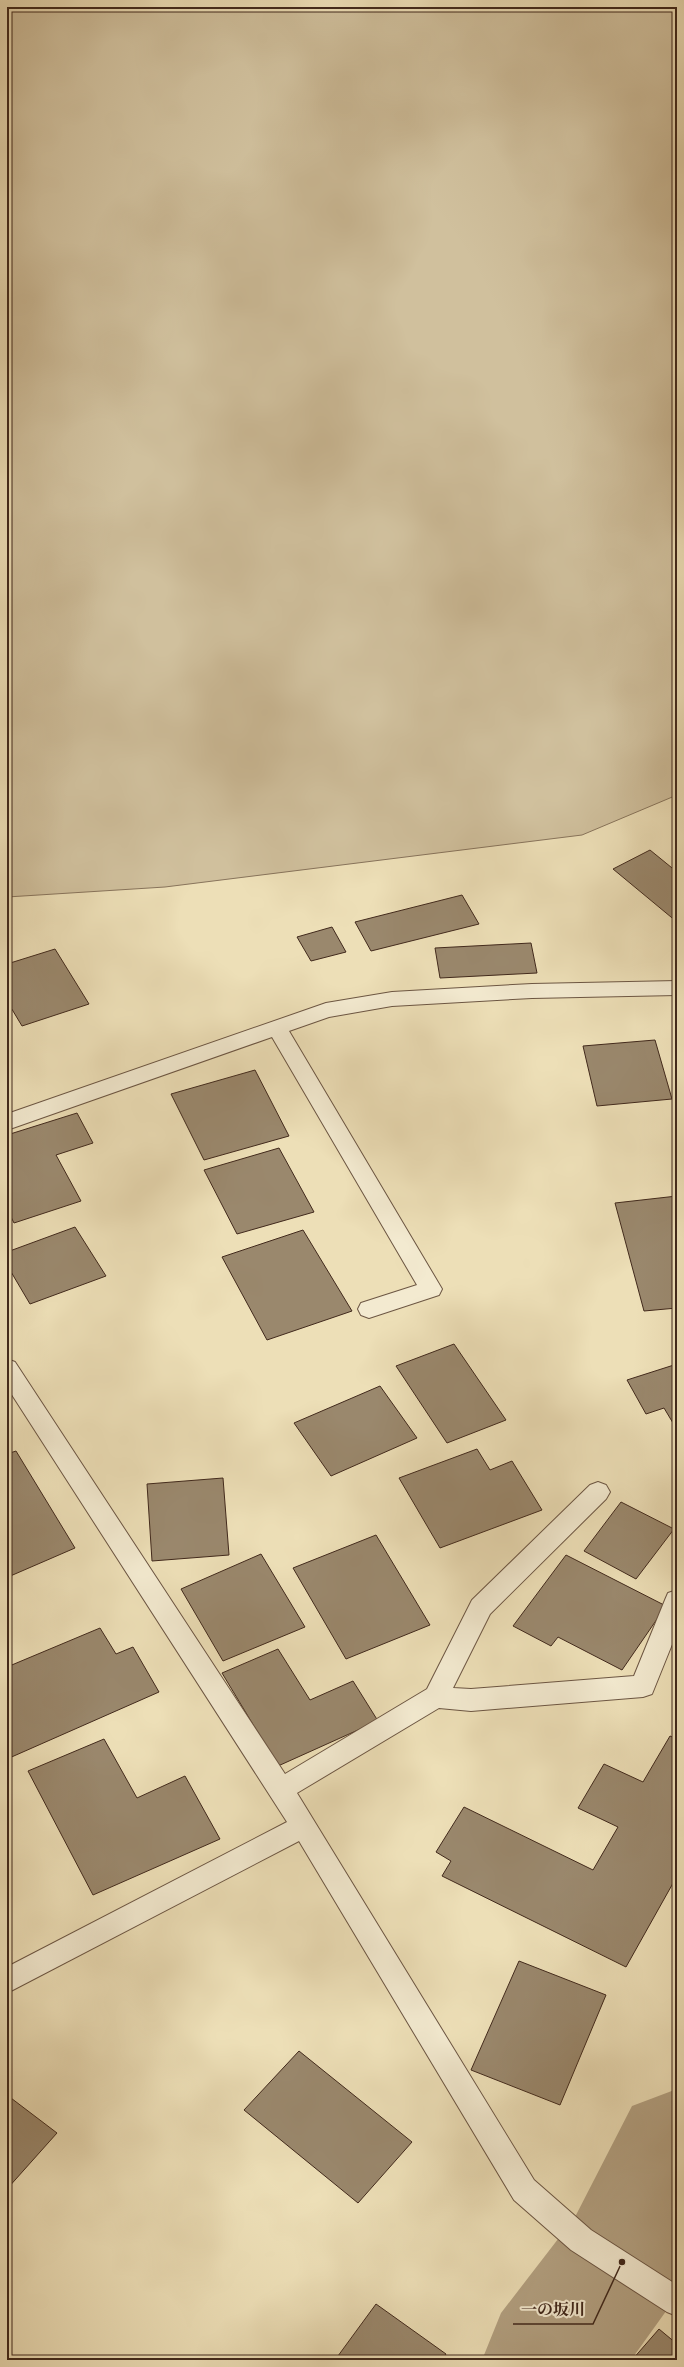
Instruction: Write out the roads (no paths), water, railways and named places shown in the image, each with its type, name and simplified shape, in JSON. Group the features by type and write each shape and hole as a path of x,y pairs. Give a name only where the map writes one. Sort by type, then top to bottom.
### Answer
{"street":[{"path":"7,1122 326,1010 392,999 532,991 676,991"},
{"path":"277,1028 431,1289 369,1309"},
{"path":"7,1368 304,1826 524,2190 581,2240 677,2302"},
{"path":"280,1790 436,1697 481,1607 598,1492"},
{"path":"436,1697 471,1700 643,1686 677,1600"},
{"path":"7,1981 304,1826"}],"waterway":[{"path":"549,2360 622,2262 677,2149"}],"place":[{"name":"一の坂川","path":"622,2262"}]}
